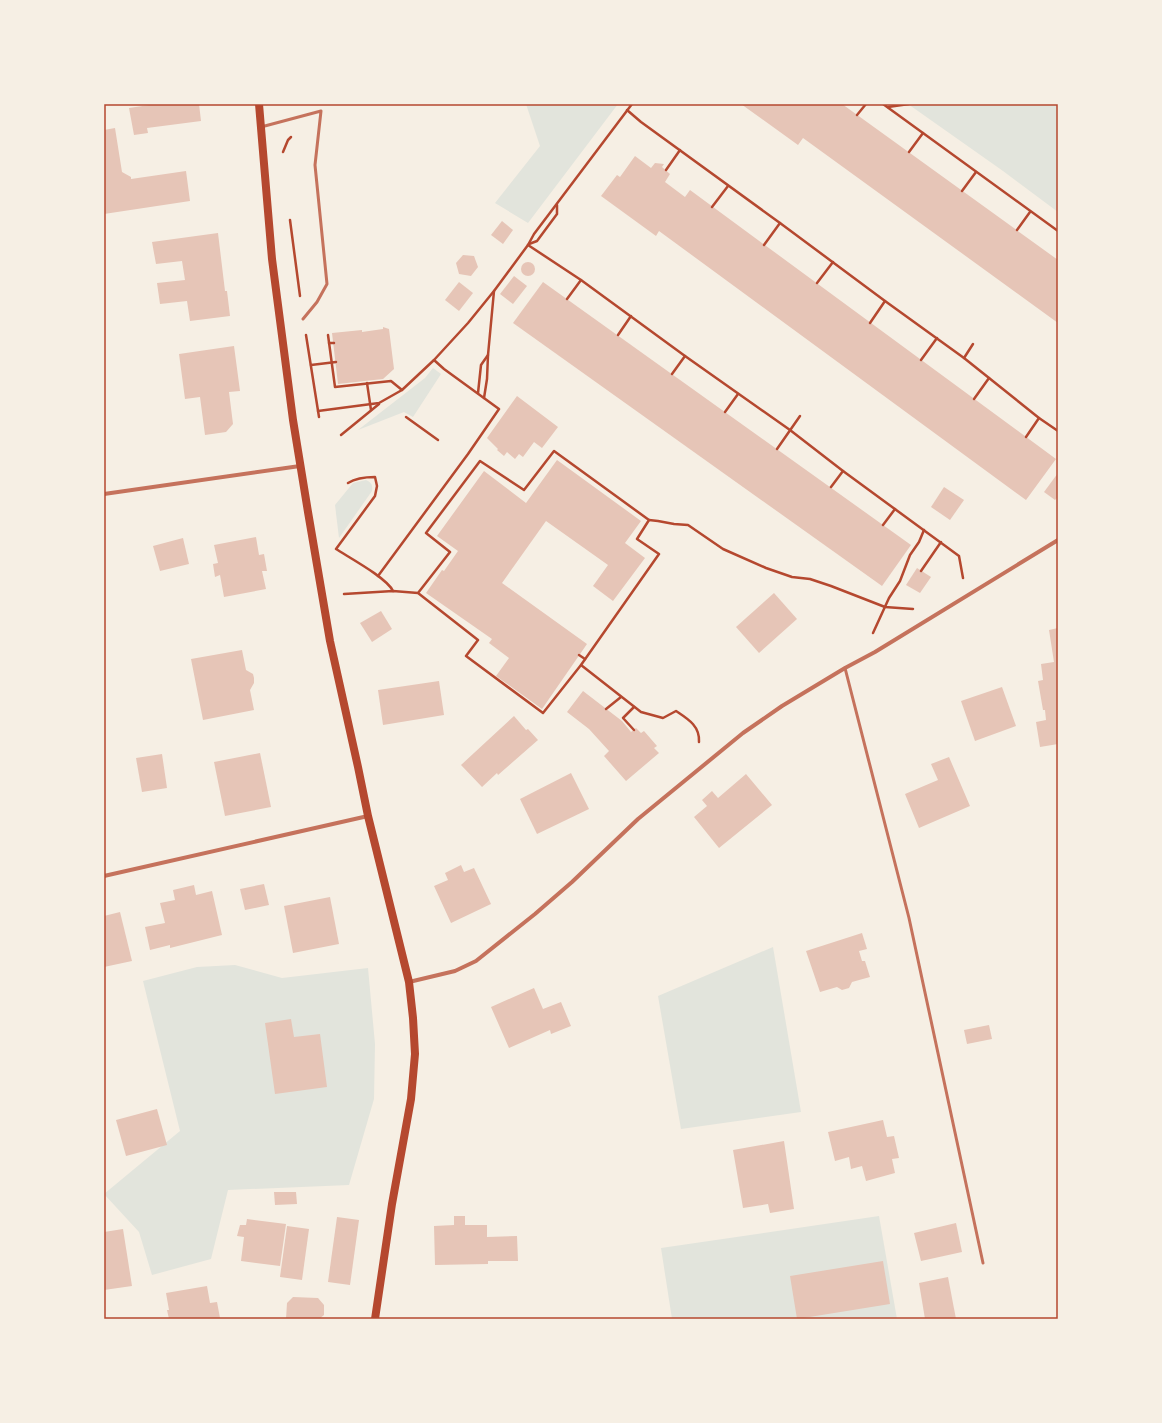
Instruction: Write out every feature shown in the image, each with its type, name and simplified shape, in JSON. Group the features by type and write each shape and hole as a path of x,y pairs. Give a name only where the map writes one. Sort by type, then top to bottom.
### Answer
{"main road":[{"path":"260,104 272,259 300,466 330,641 368,816 409,982 415,1054 411,1099 392,1204 375,1319"}],"street":[{"path":"104,494 300,466"},
{"path":"409,982 455,971 476,961 540,910 572,882 638,819 743,733 782,706 845,668 875,652 1058,540"},
{"path":"104,876 368,816"}],"lane":[{"path":"261,127 321,111 315,165 327,284 317,302 303,319"},
{"path":"845,668 909,918 983,1263"}],"path":[{"path":"341,435 379,403 402,390 434,360 468,323 494,291 534,234 632,104"},
{"path":"857,115 866,104"},
{"path":"884,104 1058,231"},
{"path":"888,107 909,104"},
{"path":"627,110 641,122 884,301 964,358 1039,418 1058,431"},
{"path":"282,154 288,140 297,132 295,118"},
{"path":"909,152 923,133"},
{"path":"666,170 680,150"},
{"path":"962,191 976,172"},
{"path":"712,207 728,186"},
{"path":"528,244 537,241 557,214 557,204"},
{"path":"1017,230 1030,212"},
{"path":"289,219 319,417"},
{"path":"764,245 780,223"},
{"path":"528,244 581,280 790,430 843,471 941,542 959,556 963,578"},
{"path":"817,283 832,262"},
{"path":"567,299 581,280"},
{"path":"484,398 487,379 494,291"},
{"path":"870,323 884,301"},
{"path":"618,335 631,316"},
{"path":"328,335 334,362 335,387 391,381 402,390"},
{"path":"921,360 937,338"},
{"path":"964,358 973,344"},
{"path":"478,394 481,366 488,355"},
{"path":"672,374 685,356"},
{"path":"378,576 499,409 434,360"},
{"path":"310,365 334,362"},
{"path":"974,399 989,378"},
{"path":"367,383 371,411"},
{"path":"471,396 474,391"},
{"path":"725,412 738,394"},
{"path":"318,411 379,403"},
{"path":"777,449 800,416"},
{"path":"406,417 438,440"},
{"path":"1026,437 1039,418"},
{"path":"418,593 450,552 426,533 480,461 524,490 554,451 649,520 674,524 688,524 723,549 766,568 792,577 810,579 885,607 913,609"},
{"path":"831,487 843,471"},
{"path":"348,483 355,479 375,477 377,486 375,496 336,549 378,576 391,586 393,591"},
{"path":"884,525 895,509"},
{"path":"344,594 393,591 418,593 478,640 466,656 543,713 581,665 658,554 637,539 649,520"},
{"path":"873,634 885,607 900,581 910,555 924,530"},
{"path":"921,571 941,542"},
{"path":"579,655 585,659"},
{"path":"581,665 641,712 663,718 676,711 689,720 699,733 699,742"},
{"path":"606,709 621,697"},
{"path":"634,707 623,718 634,730"}],"shaded area":[{"path":"526,104 618,104 528,223 495,203 540,146"},
{"path":"908,104 1058,104 1058,212 1003,171"},
{"path":"433,368 441,374 413,417 404,412 358,430 425,378"},
{"path":"366,480 371,484 372,491 339,538 335,505 353,483"},
{"path":"773,947 801,1112 681,1129 658,996"},
{"path":"235,965 282,978 368,968 375,1044 374,1099 349,1185 228,1190 211,1259 152,1275 139,1232 104,1194 180,1131 143,981 197,967"},
{"path":"879,1216 897,1319 672,1319 661,1248"}],"building":[{"path":"156,104 199,104 201,121 147,128 148,133 134,135 129,108"},
{"path":"741,104 842,104 1058,260 1058,323 803,138 798,145"},
{"path":"115,128 122,172 131,177 131,179 186,171 190,201 104,214 104,130"},
{"path":"635,156 651,168 655,163 664,164 662,167 670,174 665,182 685,197 690,190 1056,459 1026,500 659,231 656,236 601,196 617,175 620,177"},
{"path":"502,221 513,230 503,244 491,235"},
{"path":"218,233 225,291 227,291 230,316 190,321 187,301 160,304 157,283 185,280 182,261 156,264 152,242"},
{"path":"463,255 474,256 478,267 471,276 459,274 456,263"},
{"path":"528,262 533,264 535,269 533,274 528,276 523,274 521,269 523,264"},
{"path":"514,276 527,286 513,304 500,294"},
{"path":"459,282 473,293 459,311 445,300"},
{"path":"543,282 911,545 882,586 513,323"},
{"path":"383,327 389,329 394,369 383,379 338,384 332,333 362,330 362,332 383,329"},
{"path":"234,346 240,391 229,392 233,424 226,432 205,435 200,397 185,399 179,354"},
{"path":"517,396 558,427 542,448 534,442 523,457 519,454 515,459 507,452 504,456 487,438"},
{"path":"557,460 641,521 625,543 645,558 613,601 593,586 608,565 546,521 502,583 587,644 542,709 496,676 509,658 489,643 492,639 426,593 442,570 444,571 458,551 437,536 484,471 526,503"},
{"path":"1058,473 1058,497 1055,500 1044,492"},
{"path":"944,487 964,500 950,520 931,507"},
{"path":"256,537 259,555 264,554 267,571 262,571 266,589 224,597 220,575 215,577 213,564 218,563 214,545"},
{"path":"183,538 189,564 160,571 153,546"},
{"path":"917,568 931,577 920,593 906,585"},
{"path":"774,593 797,619 759,653 736,627"},
{"path":"381,611 392,629 372,642 360,623"},
{"path":"1058,628 1058,744 1040,747 1036,722 1046,720 1038,681 1043,680 1041,664 1054,662 1049,630"},
{"path":"242,650 246,670 253,674 254,678 254,683 250,690 254,710 203,720 191,659"},
{"path":"439,681 444,715 383,725 378,690"},
{"path":"1002,687 1016,726 975,741 961,701"},
{"path":"583,691 622,721 631,732 636,728 641,733 644,731 657,746 654,748 659,753 626,781 604,756 609,751 589,729 567,712"},
{"path":"514,716 526,730 528,729 538,740 482,787 461,765"},
{"path":"260,753 271,807 225,816 214,762"},
{"path":"162,754 167,788 142,792 136,758"},
{"path":"949,757 970,806 919,828 905,794 938,780 931,764"},
{"path":"571,773 589,809 537,834 520,799"},
{"path":"746,774 772,805 719,848 694,817 707,806 702,800 712,791 718,798"},
{"path":"461,865 464,872 474,868 491,904 451,923 434,886 448,880 445,873"},
{"path":"264,884 269,905 245,910 240,889"},
{"path":"194,885 196,895 212,891 222,935 170,948 170,945 150,950 145,927 165,923 160,903 175,900 173,890"},
{"path":"330,897 339,944 293,953 284,906"},
{"path":"120,912 132,961 104,967 104,916"},
{"path":"862,933 867,949 859,951 862,961 865,961 870,977 852,982 849,988 842,990 837,987 820,992 806,951"},
{"path":"534,988 543,1009 561,1002 571,1026 551,1034 550,1030 509,1048 491,1007"},
{"path":"291,1019 294,1037 320,1034 327,1087 275,1094 265,1023"},
{"path":"989,1025 992,1039 967,1044 964,1030"},
{"path":"157,1109 167,1145 126,1156 116,1120"},
{"path":"883,1120 887,1137 894,1136 899,1158 892,1159 895,1173 866,1181 862,1166 851,1169 849,1157 835,1161 828,1132"},
{"path":"784,1141 794,1209 770,1213 768,1204 743,1208 733,1150"},
{"path":"274,1192 296,1192 297,1204 275,1205"},
{"path":"454,1216 465,1216 465,1225 487,1225 487,1237 517,1236 518,1261 488,1261 488,1264 435,1265 434,1226 454,1225"},
{"path":"337,1217 359,1220 350,1285 328,1282"},
{"path":"247,1219 286,1224 280,1266 241,1261 244,1237 237,1236 240,1225 246,1225"},
{"path":"956,1223 962,1252 921,1261 914,1233"},
{"path":"287,1226 309,1229 302,1280 280,1277"},
{"path":"123,1229 132,1286 104,1290 104,1232"},
{"path":"883,1261 890,1304 797,1319 790,1276"},
{"path":"948,1277 956,1319 925,1319 919,1283"},
{"path":"207,1286 210,1303 217,1302 220,1318 169,1319 166,1293"},
{"path":"293,1297 318,1298 324,1305 324,1315 319,1319 286,1319 287,1303"}]}
